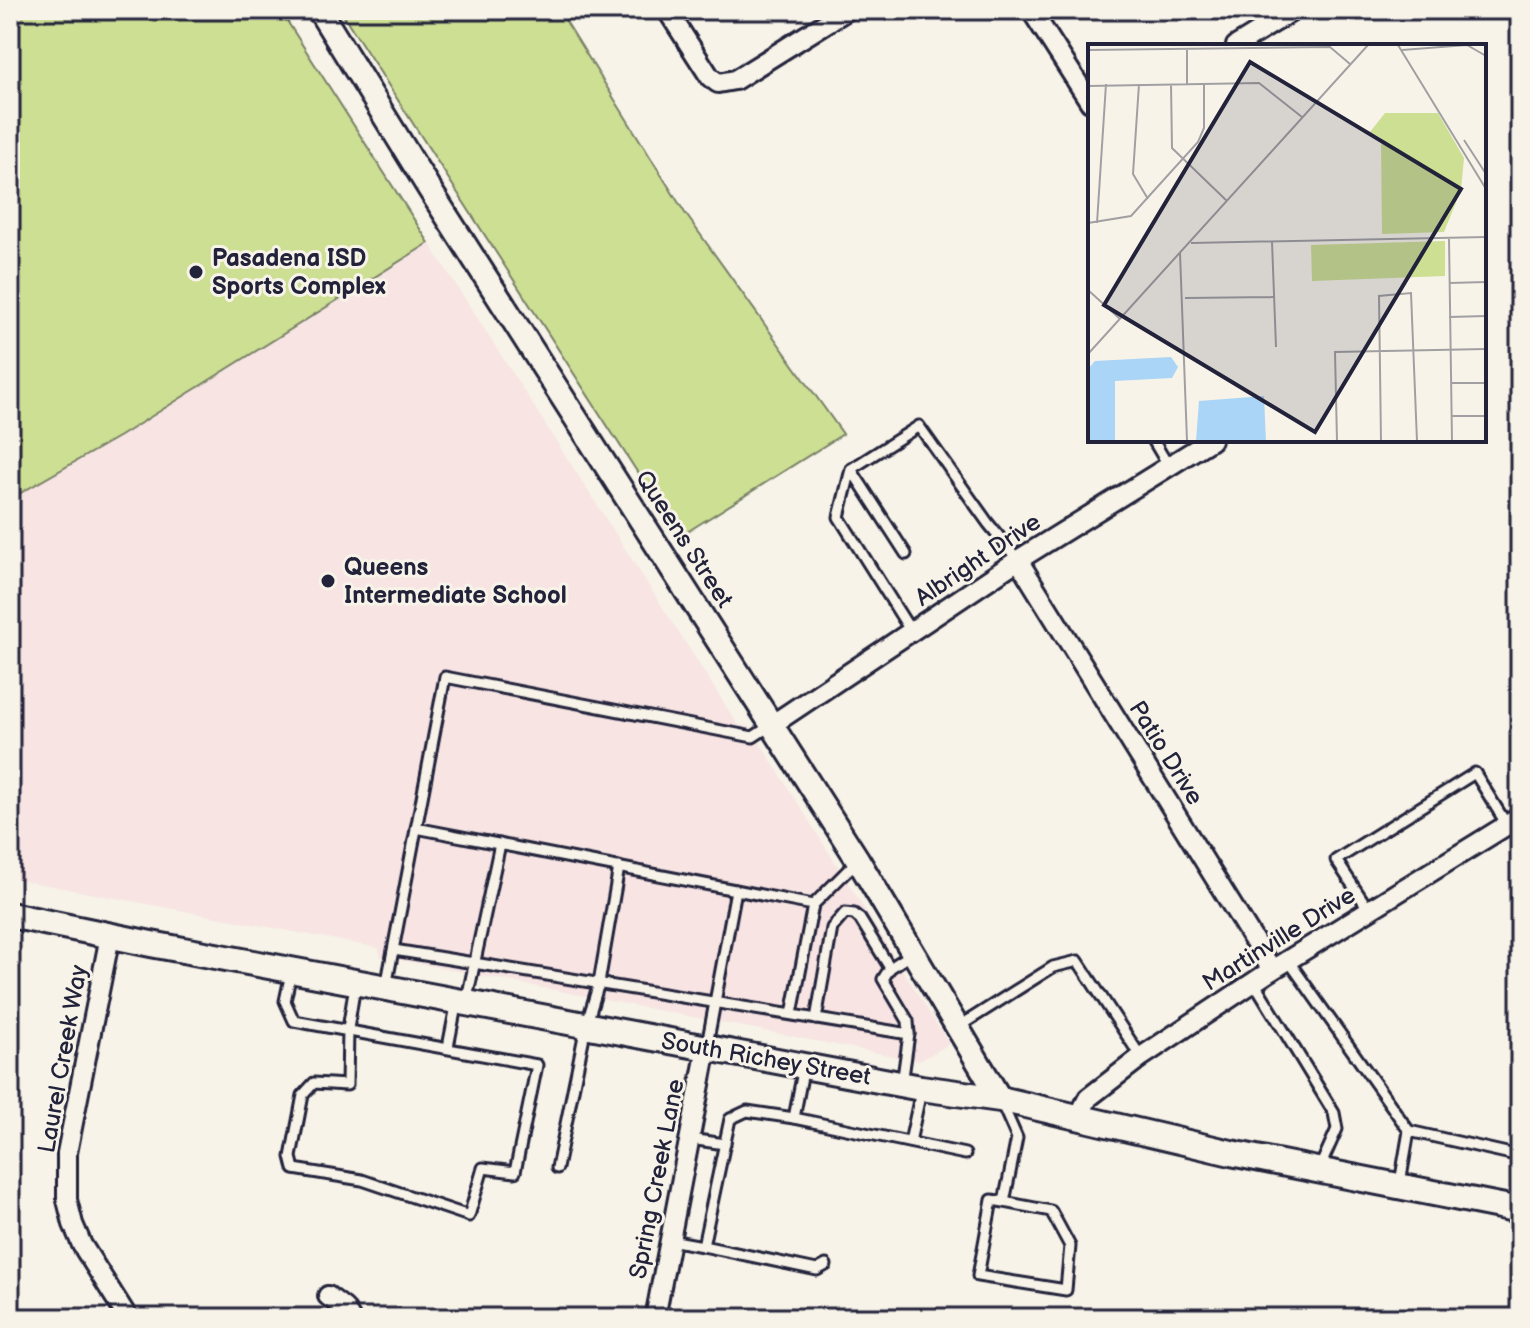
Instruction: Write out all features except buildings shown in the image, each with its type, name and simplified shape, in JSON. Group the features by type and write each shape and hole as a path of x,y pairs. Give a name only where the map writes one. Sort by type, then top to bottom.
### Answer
{"main road":[{"name":"South Richey Street","path":"10,915 586,1026 912,1086 1000,1099 1318,1170 1520,1210"}],"street":[{"name":"Queens Street","path":"319,10 773,724 1000,1099"},
{"path":"667,10 710,77 718,83 735,80 847,10"},
{"path":"1031,10 1088,99"},
{"path":"1239,44 1294,10"},
{"name":"Albright Drive","path":"773,724 1018,560 1208,442"},
{"name":"Patio Drive","path":"1018,560 1280,965"},
{"name":"Martinville Drive","path":"1078,1118 1088,1098 1141,1057 1280,965 1513,821"},
{"name":"Laurel Creek Way","path":"110,936 67,1153 67,1200 82,1245 128,1318"},
{"name":"Spring Creek Lane","path":"655,1318 707,1048"},
{"path":"328,1296 344,1308 350,1318"}],"lane":[{"path":"912,633 839,517 851,469 919,426 1018,560"},
{"path":"1154,442 1169,467"},
{"path":"851,469 906,554"},
{"path":"386,987 445,677 753,737 773,724"},
{"path":"1369,910 1336,860 1475,773 1513,821"},
{"path":"416,828 813,905"},
{"path":"448,1047 475,963 500,844"},
{"path":"792,1014 813,905 858,860"},
{"path":"557,1168 586,1026 599,983 619,867"},
{"path":"707,1048 736,890"},
{"path":"816,1019 832,928 845,913 860,919 890,968"},
{"path":"394,950 909,1034"},
{"path":"910,1142 912,1086 908,1021 883,979 890,968 913,953"},
{"path":"957,1027 1053,967 1078,961 1141,1057"},
{"path":"1280,965 1409,1131 1520,1156"},
{"path":"291,970 285,1001 294,1021 348,1029 448,1047 537,1065 515,1172 483,1168 469,1216 362,1180 294,1169 291,1157 303,1095 314,1083 347,1085 348,1029 356,982"},
{"path":"1254,982 1334,1113 1337,1129 1318,1170"},
{"path":"794,1118 805,1065"},
{"path":"1000,1099 1017,1138 1004,1202"},
{"path":"703,1246 730,1119 738,1114 747,1111 794,1118 965,1154"},
{"path":"1399,1186 1409,1131"},
{"path":"690,1139 725,1144"},
{"path":"992,1200 1004,1202 1051,1211 1070,1246 1066,1290 978,1276 992,1200"},
{"path":"670,1240 817,1270 826,1265"}],"shaded area":[{"name":"Queens Intermediate School","path":"429,243 738,725 750,727 949,1044 919,1061 380,956 379,948 10,878 10,499 120,436"}],"green space":[{"name":"Pasadena ISD Sports Complex","path":"10,10 280,10 429,243 120,436 10,499"},
{"path":"340,10 559,10 685,213 843,434 679,537"}],"place":[{"name":"Pasadena ISD Sports Complex","path":"196,272"},
{"name":"Queens Intermediate School","path":"328,581"}]}
